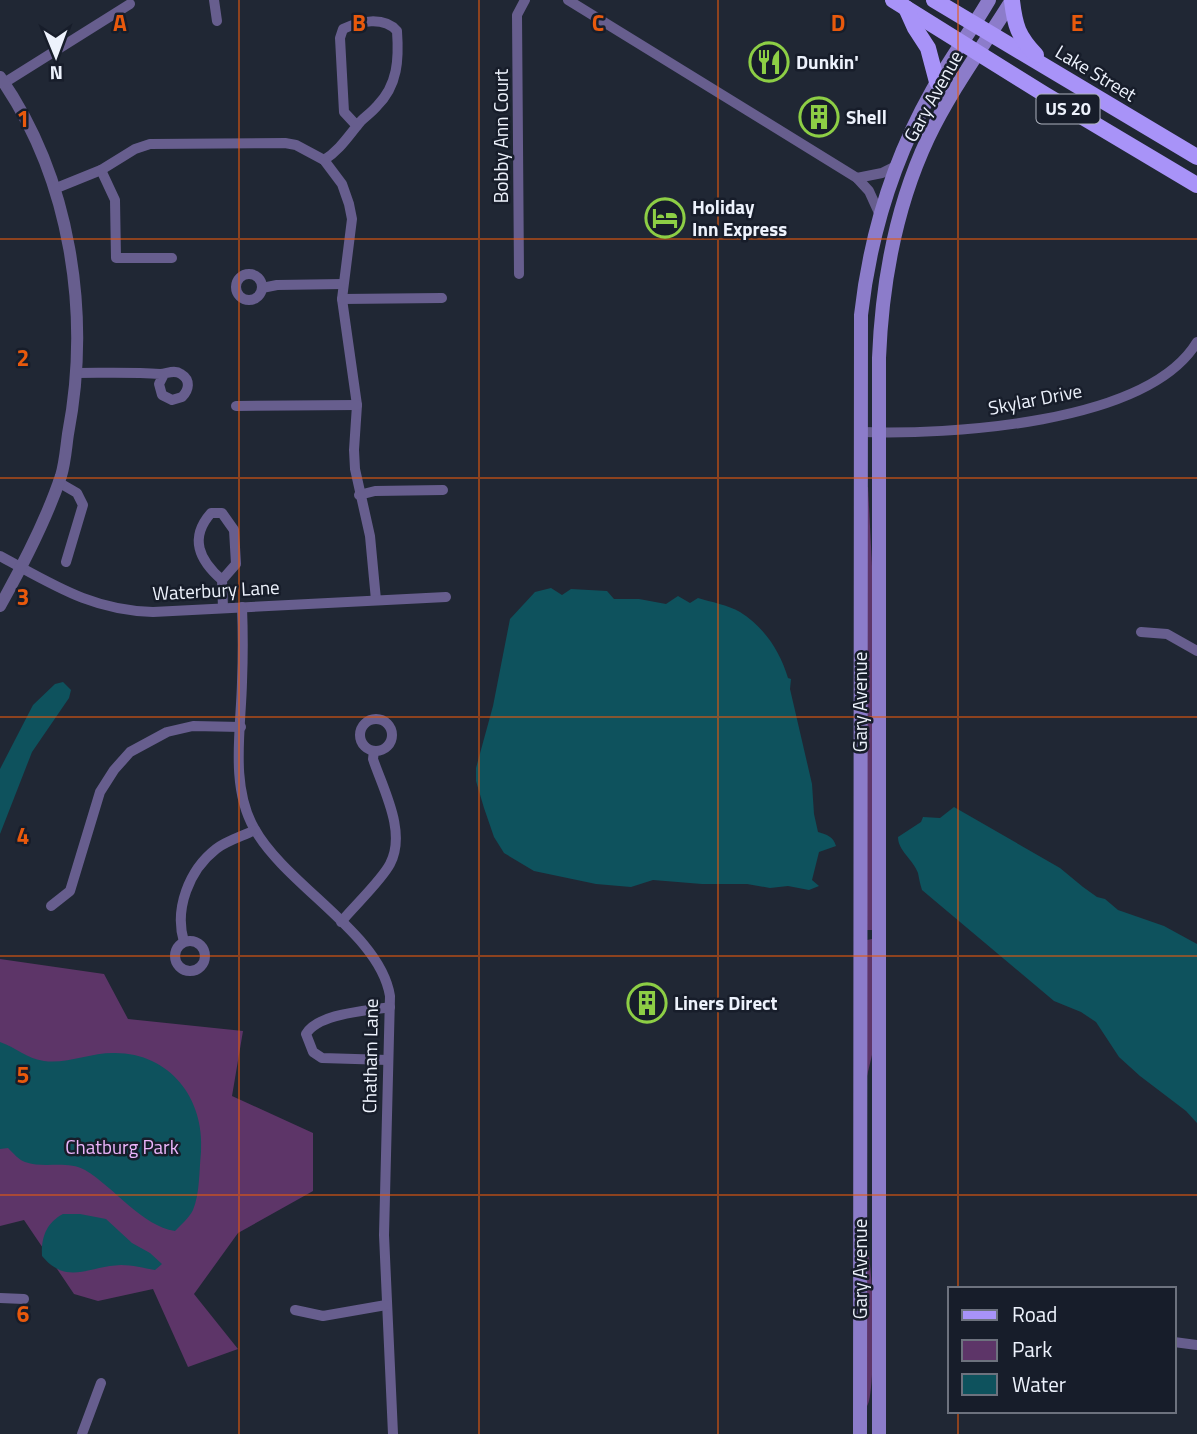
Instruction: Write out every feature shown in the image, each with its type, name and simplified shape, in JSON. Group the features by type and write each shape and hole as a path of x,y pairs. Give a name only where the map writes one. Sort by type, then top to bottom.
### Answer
{"main road":[{"name":"US 20","path":"934,0 975,24"},
{"name":"Gary Avenue","path":"860,1434 861,316 879,213 894,167 937,82 989,0"},
{"name":"Gary Avenue","path":"879,1434 879,432 883,295 893,243 928,138 1012,0"},
{"path":"1012,0 1021,39 1055,74"},
{"name":"US 20","path":"900,4 1197,185"},
{"path":"900,4 928,48 937,82"},
{"name":"Lake Street","path":"975,24 1197,157"}],"street":[{"path":"214,0 217,21"},
{"name":"Bobby Ann Court","path":"519,274 517,15 525,0"},
{"path":"568,0 857,177 869,191 879,213"},
{"path":"0,606 22,568 58,482 71,422 77,373 77,315 66,235 54,189 29,128 2,80 130,4"},
{"path":"324,160 334,153 378,106 392,86 397,74 397,31 392,25 382,22 355,23 344,29 340,38 344,112 357,126"},
{"path":"54,189 102,170 135,149 156,143 285,142 308,150 324,160 345,190 352,219 342,299 357,405 354,450 359,495 370,536 376,600"},
{"path":"857,177 882,173 894,167"},
{"path":"102,170 115,200 116,258 172,258"},
{"path":"262,288 277,285 343,284"},
{"path":"342,299 442,298"},
{"name":"Skylar Drive","path":"860,432 950,431 1014,424 1116,399 1159,379 1197,342"},
{"path":"77,373 164,374"},
{"path":"236,406 357,405"},
{"path":"58,482 77,493 83,505 65,562"},
{"path":"359,495 374,491 443,491"},
{"path":"222,580 202,559 198,537 204,521 211,513 222,513 234,530 236,564 222,580 223,608"},
{"name":"Waterbury Lane","path":"0,556 85,600 109,607 153,612 446,597"},
{"name":"Chatham Lane","path":"242,607 240,785 244,802 255,830 284,866 378,961 389,985 384,1209 393,1434"},
{"path":"1141,632 1167,634 1197,651"},
{"path":"51,906 70,891 100,792 130,752 167,732 193,726 241,726"},
{"path":"341,922 390,865 395,847 393,820 373,759 374,751"},
{"path":"184,942 180,929 185,893 195,872 216,849 255,830"},
{"path":"388,1060 322,1058 313,1052 306,1034 310,1027 322,1019 390,1007"},
{"path":"0,1298 24,1298"},
{"path":"295,1310 323,1316 386,1305"},
{"path":"1176,1342 1197,1345"},
{"path":"82,1434 101,1383"}],"green space":[{"path":"866,487 872,566 872,930 867,930"},
{"path":"872,939 872,1055 867,1076 867,940"},
{"name":"Chatburg Park","path":"0,959 104,974 128,1019 243,1031 232,1096 313,1133 313,1191 238,1233 194,1294 238,1349 188,1367 153,1289 98,1301 74,1294 24,1220 0,1226"},
{"path":"867,1250 873,1328 872,1378 867,1406"}],"water":[{"path":"551,588 562,595 571,589 607,591 614,599 639,599 666,604 678,596 690,603 698,598 740,612 764,632 776,649 788,678 791,679 790,689 812,784 818,832 831,838 836,846 819,852 812,880 819,886 809,890 788,886 770,888 747,884 653,880 631,887 596,884 534,871 504,853 494,837 484,808 476,781 476,768 493,706 510,619 535,592"},
{"path":"63,682 71,690 69,698 32,752 0,834 0,769 33,705 55,684"},
{"path":"954,807 1060,868 1118,910 1164,926 1197,944 1197,1123 1119,1057 1096,1022 1081,1012 1054,1001 922,890 918,873 900,847 898,837 921,822 923,817 940,818"},
{"path":"0,1042 44,1061 61,1061 104,1053 133,1055 151,1060 180,1082 197,1114 201,1152 193,1210 175,1231 151,1222 85,1170 71,1166 32,1164 21,1160 8,1148 0,1149"},
{"path":"63,1214 106,1219 132,1243 150,1253 162,1264 155,1270 121,1265 79,1272 60,1270 42,1256 42,1249 49,1226"}],"place":[{"name":"Dunkin'","path":"769,62"},
{"name":"Shell","path":"819,117"},
{"name":"Holiday Inn Express","path":"665,218"},
{"name":"Liners Direct","path":"647,1003"}]}
